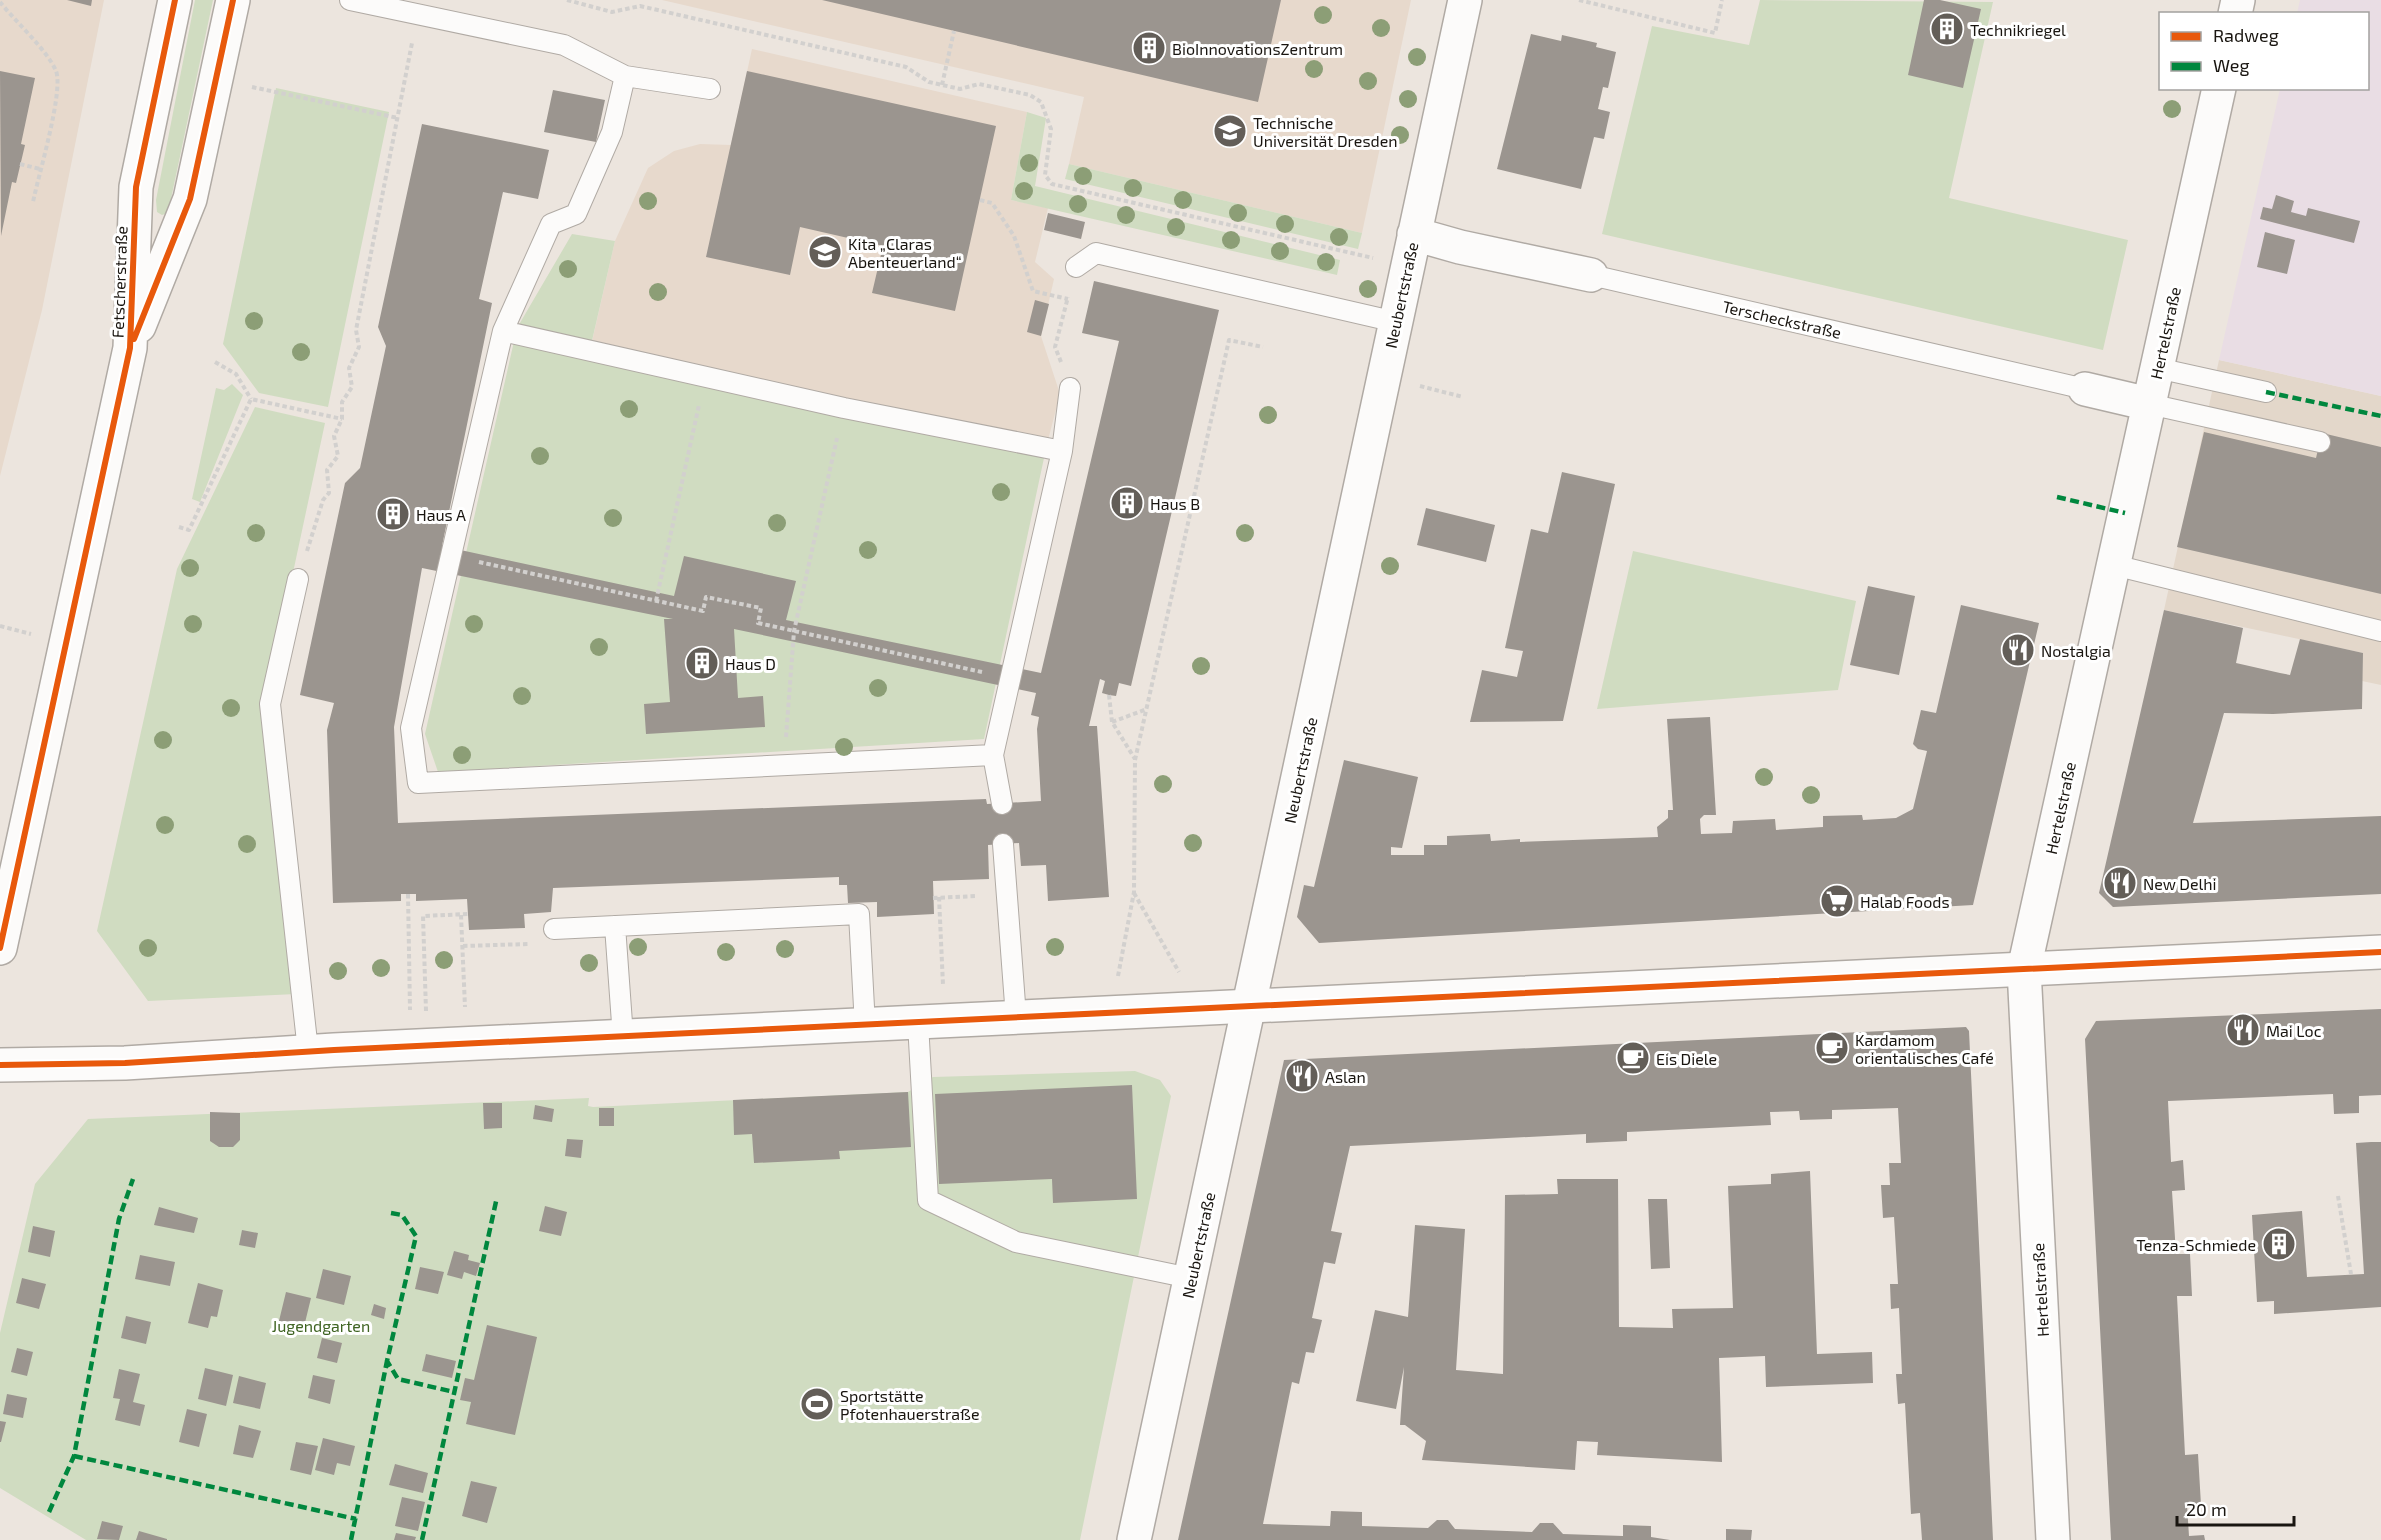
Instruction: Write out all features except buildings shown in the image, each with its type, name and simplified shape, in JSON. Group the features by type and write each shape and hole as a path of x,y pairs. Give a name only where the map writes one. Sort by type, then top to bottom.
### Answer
{"street":[{"name":"Fetscherstraße","path":"130,348 136,187 175,0"},
{"name":"Fetscherstraße","path":"130,348 190,200 233,0"},
{"name":"Neubertstraße","path":"1134,1540 1465,0"},
{"name":"Hertelstraße","path":"2053,1540 2025,969 2219,90"},
{"name":"Terscheckstraße","path":"1414,234 1460,247 1591,275"},
{"path":"0,948 130,348"},
{"name":"Terscheckstraße","path":"2085,389 2149,404"},
{"path":"0,1065 125,1063 466,1043 931,1023 1111,1012 2381,952"}],"lane":[{"path":"350,0 417,16 564,45 625,76 710,89"},
{"path":"625,76 612,132 576,214 551,224 503,330 411,728 418,783 993,755"},
{"path":"1076,267 1096,253 1396,322"},
{"name":"Terscheckstraße","path":"1591,275 2085,389"},
{"path":"503,330 844,408 1062,451"},
{"path":"2157,368 2266,392"},
{"path":"1002,804 993,755 1062,451 1070,388"},
{"path":"2149,404 2320,442"},
{"path":"2114,566 2381,630"},
{"path":"298,579 270,704 308,1051"},
{"path":"1003,844 1016,1017"},
{"path":"554,929 859,914 865,1026"},
{"path":"615,926 623,1037"},
{"path":"931,1023 928,1200 1016,1242 1190,1278"}],"path":[{"path":"567,0 612,12 640,6 906,67 929,82 942,85 960,89 979,84 1030,95 1041,102 1051,129 1045,175 1052,184 1408,266"},
{"path":"1579,0 1715,33 1722,0"},
{"path":"0,2 56,71 56,99 33,202"},
{"path":"298,579 323,500 329,493 327,470 338,456 334,436 342,418 342,402 352,387 349,368 359,347 356,330 417,16"},
{"path":"942,85 954,31"},
{"path":"216,79 398,118"},
{"path":"20,164 40,169"},
{"path":"980,200 992,203 1014,236 1033,291 1068,299"},
{"path":"1070,388 1055,347 1076,267"},
{"path":"1111,1012 1134,892 1135,760 1229,340 1263,346"},
{"path":"214,362 236,374 251,399 342,418"},
{"path":"656,601 705,376"},
{"path":"1418,385 1463,397"},
{"path":"179,527 189,530 251,399"},
{"path":"784,765 794,631 844,408"},
{"path":"451,556 703,611 706,597 761,608 758,623 1010,678"},
{"path":"1109,694 1112,722 1135,760"},
{"path":"1112,722 1147,709"},
{"path":"1134,892 1200,1008"},
{"path":"408,894 419,1046"},
{"path":"931,1023 936,897 977,896 978,907"},
{"path":"419,1046 423,916 468,914"},
{"path":"462,915 466,1043"},
{"path":"463,946 545,943 554,929"},
{"path":"2338,1196 2351,1274"}],"shaded area":[{"path":"0,0 104,0 42,310 0,476"},
{"name":"Technische Universität Dresden","path":"662,0 1411,0 1362,233 1069,164 1084,97"},
{"path":"2300,0 2381,0 2381,396 2219,360 2280,90 2369,90 2369,12 2297,12"},
{"name":"Kita „Claras Abenteuerland“","path":"752,49 1027,112 1011,200 1048,208 1035,262 1054,279 1041,336 1060,394 1047,444 591,346 615,241 648,168 674,151 700,144 731,145"},
{"path":"2219,360 2381,396 2381,685 2362,681 2363,653 2164,610"}],"green space":[{"path":"195,0 213,0 168,213 162,215 157,212 156,200"},
{"path":"1760,0 1993,2 1949,198 2128,240 2103,350 1602,234 1652,26 1749,45"},
{"path":"276,88 389,112 328,407 259,393 223,344"},
{"path":"1027,112 1046,118 1035,186 1340,260 1337,275 1011,200"},
{"path":"1069,164 1362,233 1358,249 1065,179"},
{"path":"572,234 615,241 591,345 1047,444 984,739 438,772 425,734 517,328"},
{"path":"232,384 243,395 200,502 192,499 216,388 224,390"},
{"path":"255,407 325,423 263,713 296,994 148,1001 97,931 177,569"},
{"path":"1633,551 1856,601 1838,690 1597,709"},
{"name":"Jugendgarten","path":"1135,1071 1160,1080 1171,1096 1080,1540 86,1540 0,1488 0,1333 35,1184 88,1119 589,1098 588,1106 593,1107 908,1092 933,1077"}],"marked path":[{"path":"2266,392 2381,416"},
{"path":"2057,497 2125,513"},
{"path":"49,1512 74,1456 119,1219 133,1179"},
{"path":"422,1540 497,1197"},
{"path":"391,1213 402,1215 416,1236 387,1361 398,1379 454,1392"},
{"path":"351,1540 387,1361"},
{"path":"74,1456 356,1519"}],"cycle path":[{"path":"0,948 130,348 136,187 175,0"},
{"path":"134,339 190,199 233,0"},
{"path":"0,1065 125,1063 334,1050 2381,952"}],"place":[{"name":"Technikriegel","path":"1947,29"},
{"name":"BioInnovationsZentrum","path":"1149,48"},
{"name":"Technische Universität Dresden","path":"1230,131"},
{"name":"Kita „Claras Abenteuerland“","path":"825,252"},
{"name":"Haus B","path":"1127,503"},
{"name":"Haus A","path":"393,514"},
{"name":"Nostalgia","path":"2018,650"},
{"name":"Haus D","path":"702,663"},
{"name":"New Delhi","path":"2120,883"},
{"name":"Halab Foods","path":"1837,901"},
{"name":"Mai Loc","path":"2243,1030"},
{"name":"Kardamom orientalisches Café","path":"1832,1048"},
{"name":"Eis Diele","path":"1633,1058"},
{"name":"Aslan","path":"1302,1076"},
{"name":"Tenza-Schmiede","path":"2279,1244"},
{"name":"Sportstätte Pfotenhauerstraße","path":"817,1404"}]}
